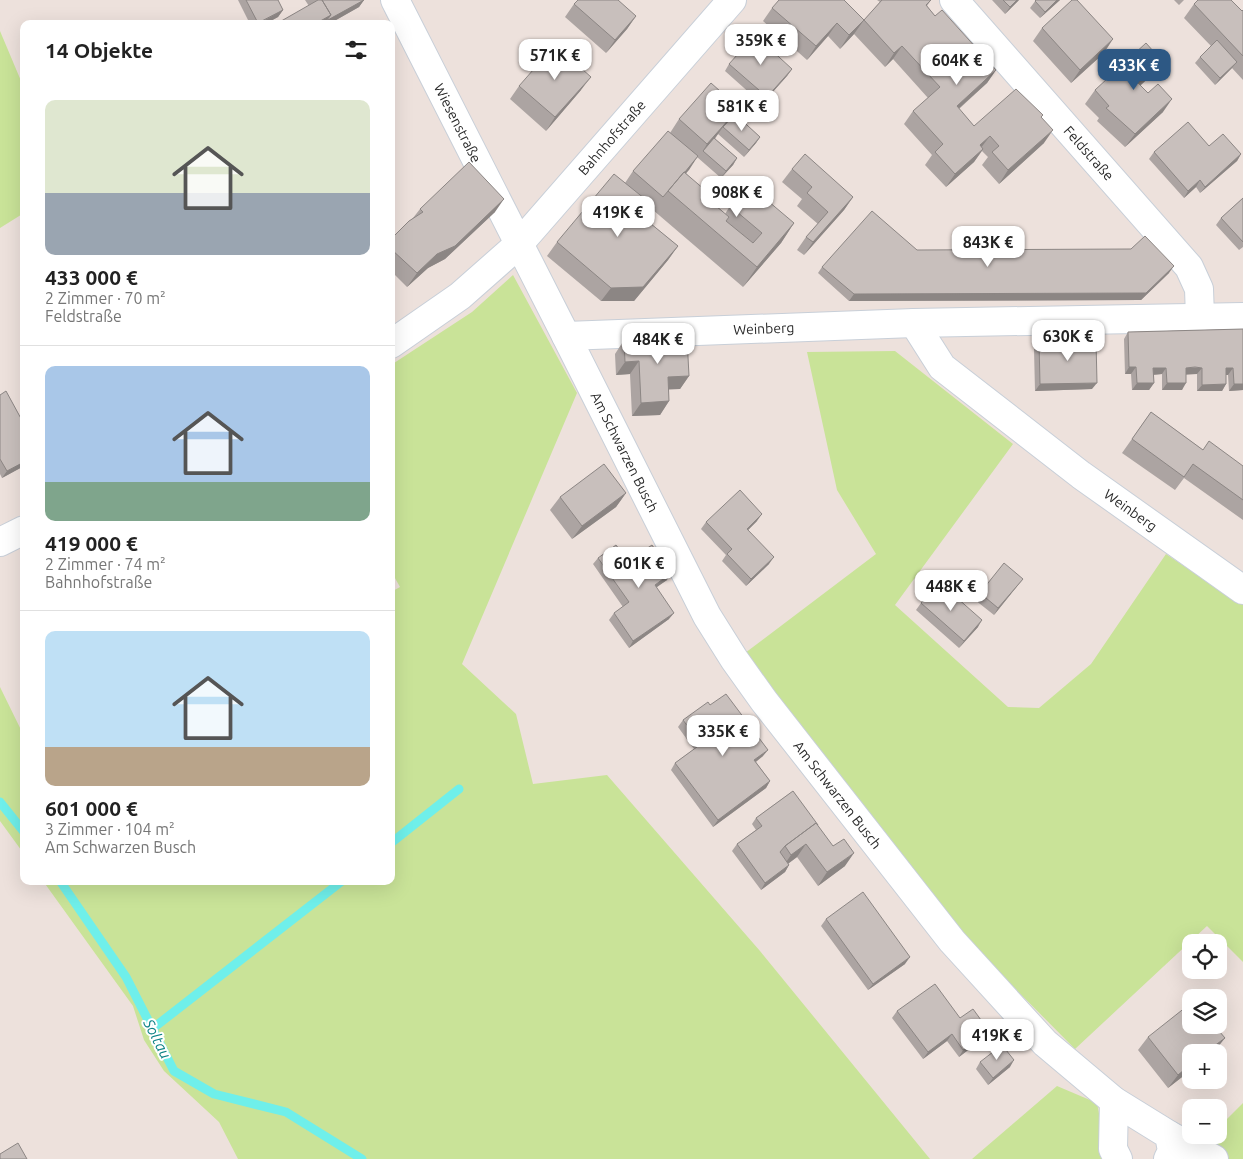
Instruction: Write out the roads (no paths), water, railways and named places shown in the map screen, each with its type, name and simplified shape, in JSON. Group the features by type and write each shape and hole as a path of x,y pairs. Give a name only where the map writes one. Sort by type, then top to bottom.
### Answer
{"street":[{"name":"Wiesenstraße","path":"395,0 519,244"},
{"name":"Bahnhofstraße","path":"395,341 460,296 519,244 732,0"},
{"name":"Feldstraße","path":"954,0 1189,267 1199,288 1227,312"},
{"path":"519,244 566,336"},
{"name":"Weinberg","path":"566,336 1227,312"},
{"name":"Weinberg","path":"914,323 942,367 1081,475 1243,590"},
{"name":"Am Schwarzen Busch","path":"566,336 707,616 734,659 952,941 1044,1043 1169,1147 1214,1159"},
{"path":"0,542 20,532"},
{"path":"1114,1100 1113,1149 1118,1159"}],"waterway":[{"path":"395,840 459,789"},
{"name":"Soltau","path":"0,802 20,827"},
{"name":"Soltau","path":"63,885 126,977 174,1071 214,1094 286,1112 362,1159"},
{"path":"152,1029 337,885"}]}
